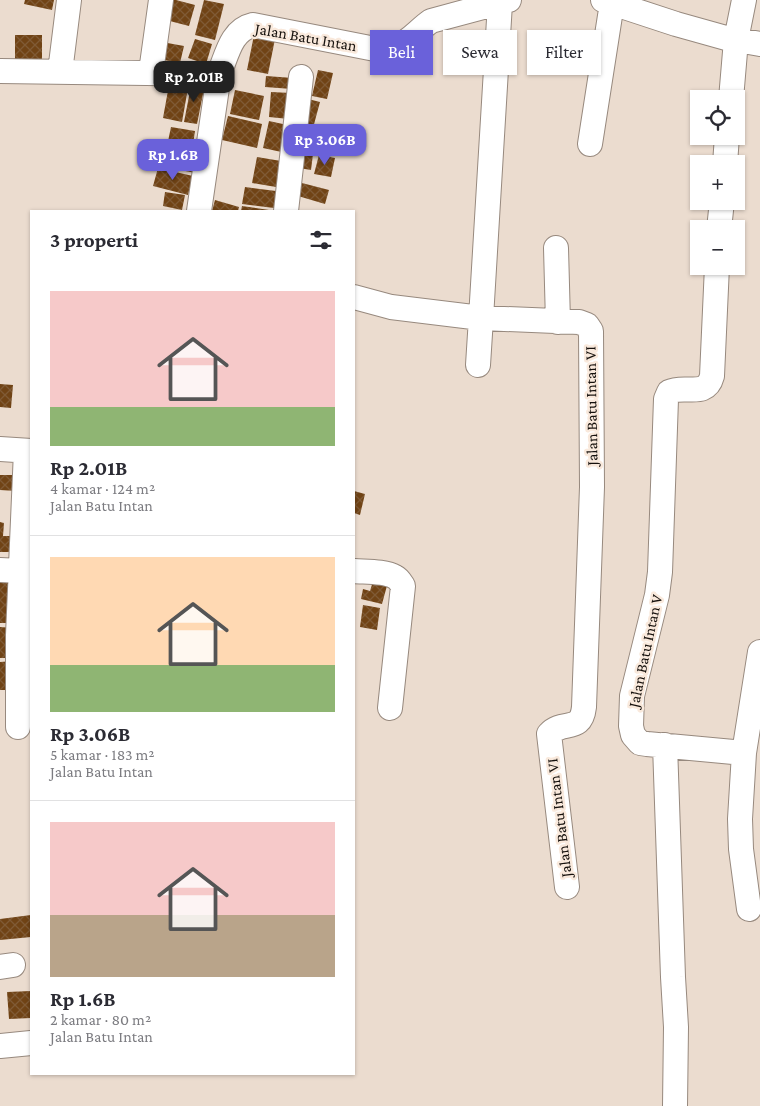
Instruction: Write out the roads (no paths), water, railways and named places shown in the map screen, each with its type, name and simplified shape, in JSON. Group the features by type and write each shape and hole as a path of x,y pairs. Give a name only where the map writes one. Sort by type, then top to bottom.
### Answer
{"street":[{"path":"60,72 69,0"},
{"path":"151,72 161,0"},
{"path":"732,90 736,40 744,0"},
{"path":"590,144 608,1 676,24 736,40 760,44"},
{"path":"478,365 504,2"},
{"name":"Jalan Batu Intan","path":"199,210 219,74 232,41 246,27 253,25 375,49 394,48 407,41 431,21 504,2"},
{"path":"0,71 219,74"},
{"path":"286,210 301,76"},
{"path":"556,248 558,322"},
{"name":"Jalan Batu Intan V","path":"665,745 640,743 633,735 631,726 632,696 657,595 660,572 666,399 669,392 674,389 703,389 710,384 712,376 717,275"},
{"name":"Jalan Batu Intan VI","path":"355,297 391,307 481,318 579,322 587,325 590,332 592,487 583,717 578,723 553,729 549,734 567,887"},
{"path":"0,448 29,451 11,571 18,636 18,727"},
{"path":"355,571 390,575 400,581 403,586 390,708"},
{"path":"749,909 741,849 740,819 744,753 760,652"},
{"path":"675,1106 676,1027 665,745 744,753"},
{"path":"0,1046 30,1043"}]}
